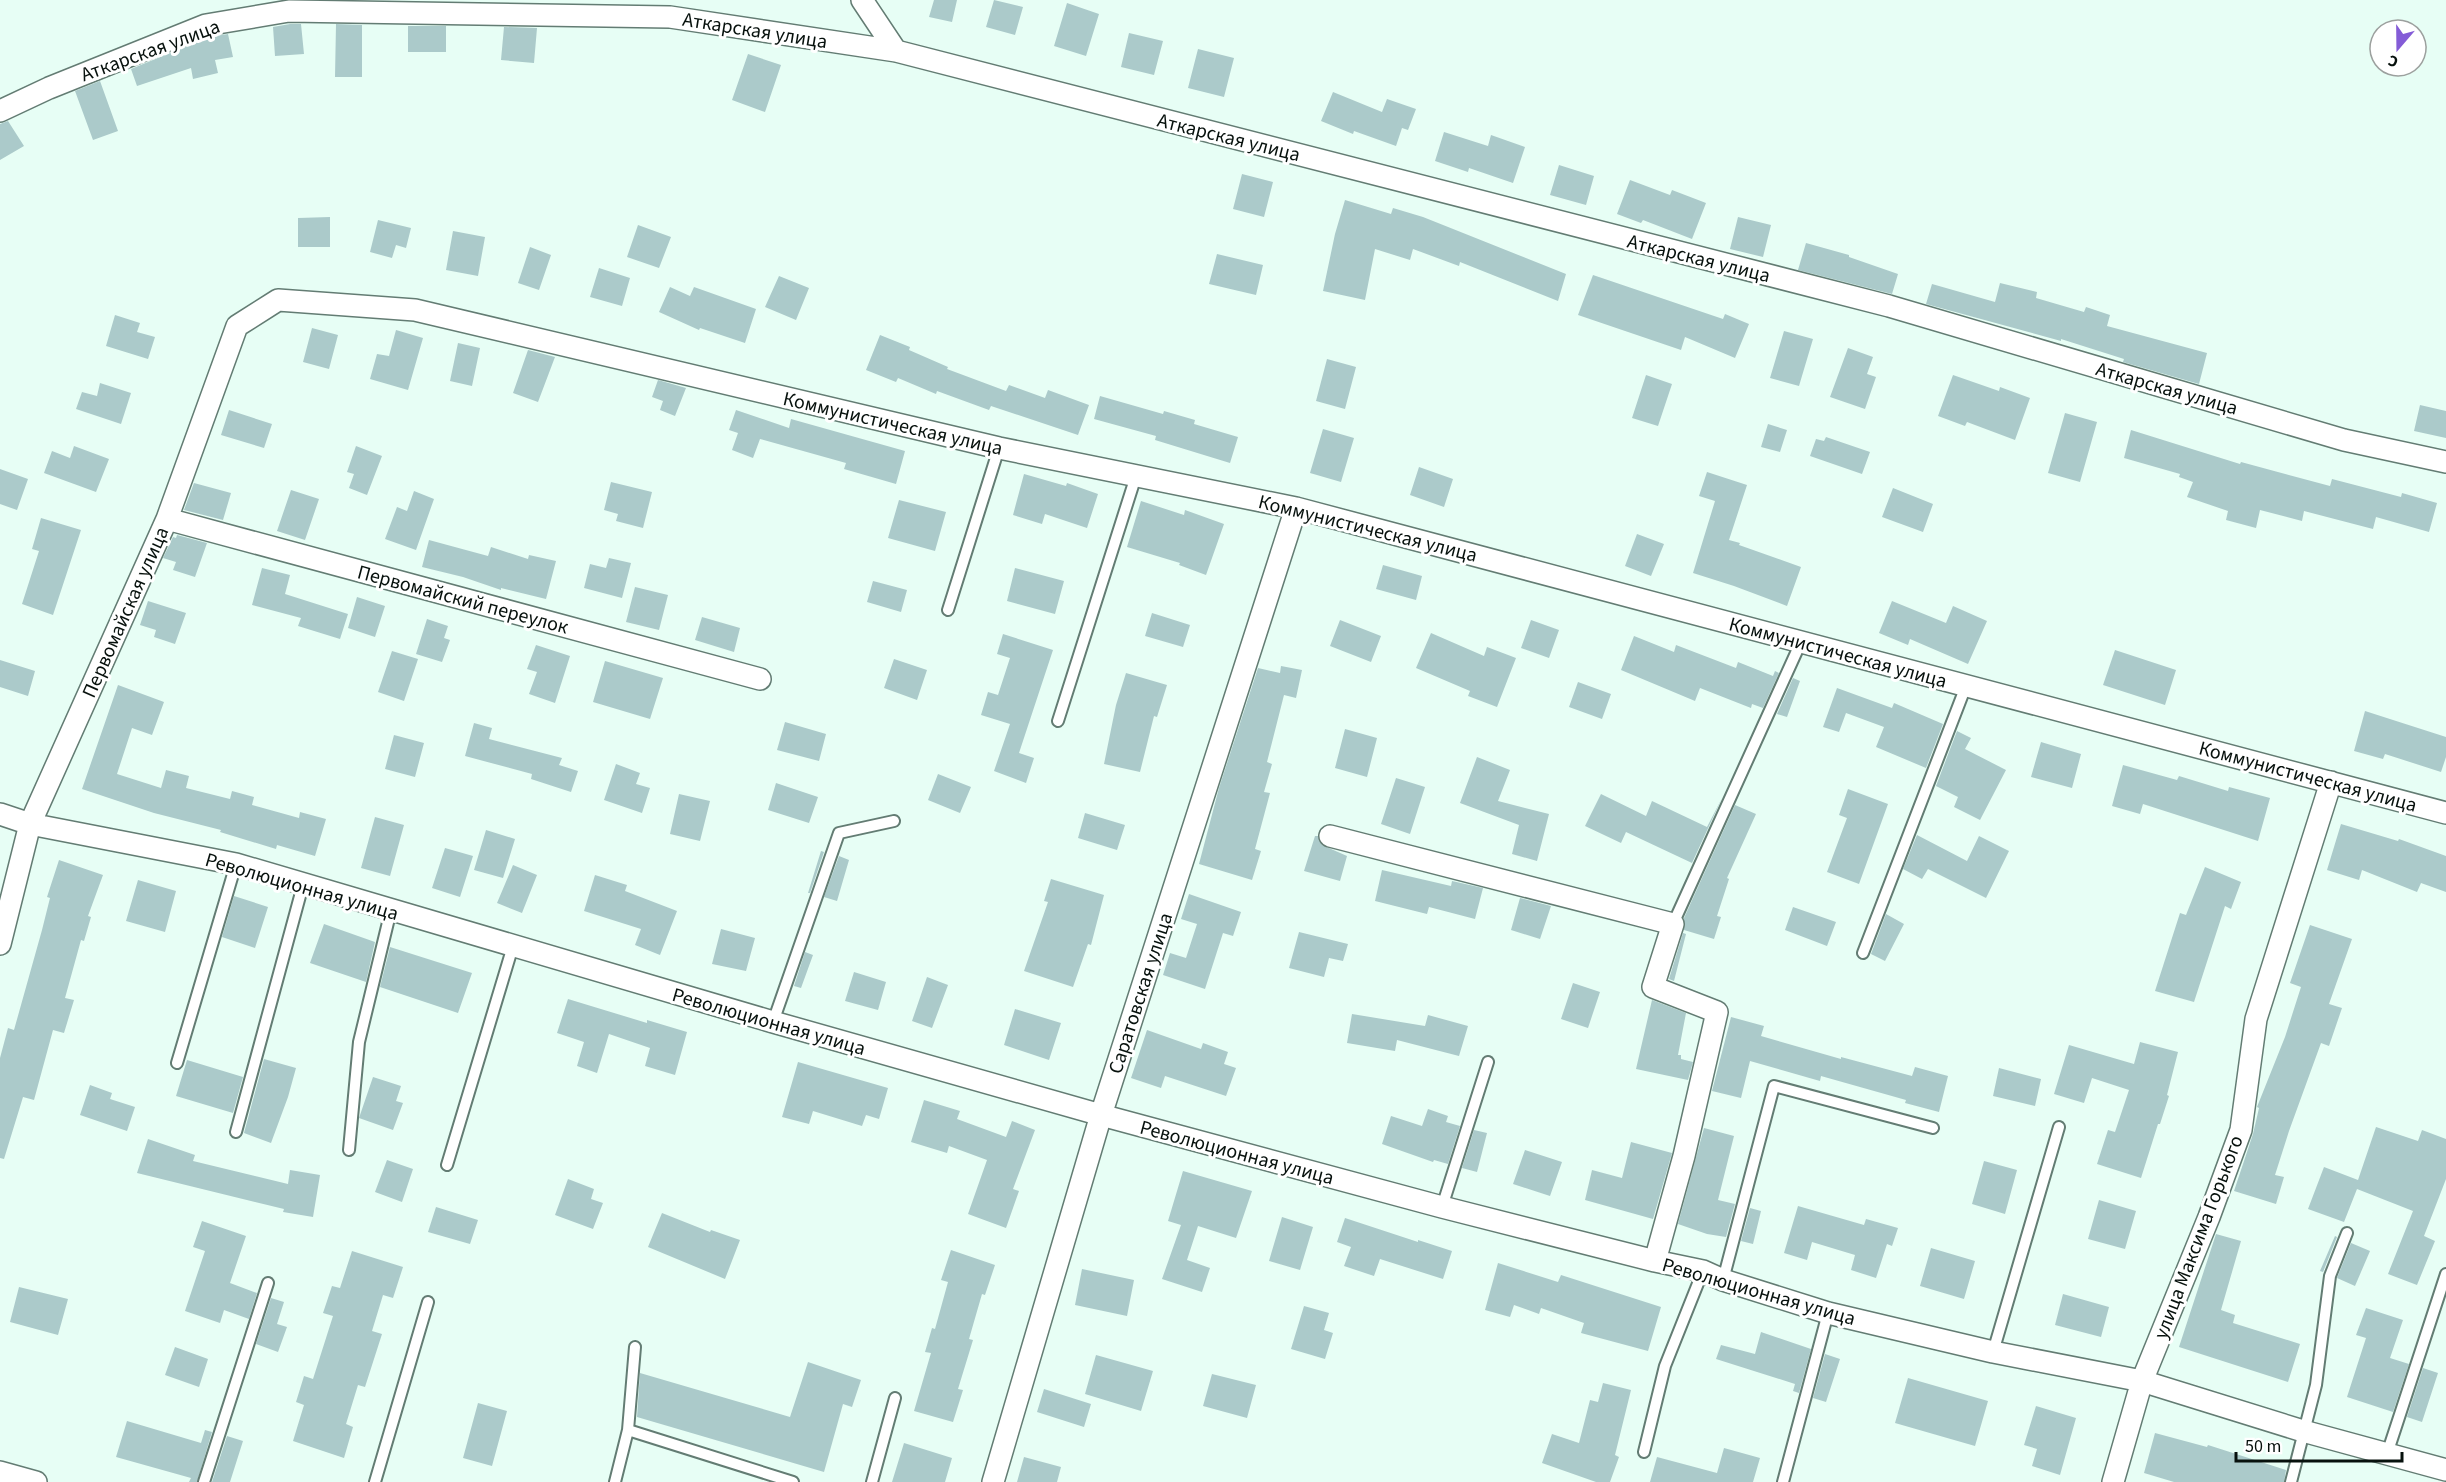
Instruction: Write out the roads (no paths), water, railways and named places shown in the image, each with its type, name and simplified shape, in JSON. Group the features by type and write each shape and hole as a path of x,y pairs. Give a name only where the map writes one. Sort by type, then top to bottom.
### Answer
{"street":[{"path":"862,0 896,51"},
{"name":"Аткарская улица","path":"0,111 49,88 206,25 289,11 670,17 896,51 1889,306 2344,440 2446,462"},
{"name":"Коммунистическая улица","path":"278,300 415,310 999,448 1296,508 2446,813"},
{"name":"Первомайская улица","path":"0,944 30,824 167,519 237,326 278,300"},
{"name":"Саратовская улица","path":"993,1482 1101,1115 1296,508"},
{"name":"Первомайский переулок","path":"167,519 760,680"},
{"name":"улица Максима Горького","path":"2113,1482 2142,1381 2241,1130 2256,1019 2331,782"},
{"name":"Революционная улица","path":"0,814 30,824 236,864 773,1022 1101,1115 1442,1207 1654,1261 1703,1271 1723,1280 1827,1313 1993,1352 2142,1381 2303,1431 2446,1470"},
{"path":"1330,836 1672,924 1653,987 1717,1011 1684,1156 1654,1261"},
{"path":"0,1473 36,1482"}],"lane":[{"path":"948,610 999,448"},
{"path":"1058,721 1136,476"},
{"path":"1672,924 1801,642"},
{"path":"1863,953 1966,686"},
{"path":"773,1022 839,833 894,821"},
{"path":"177,1063 236,864"},
{"path":"236,1132 303,885"},
{"path":"349,1150 359,1042 391,910"},
{"path":"447,1166 513,946"},
{"path":"1442,1207 1488,1062"},
{"path":"1723,1280 1774,1086 1933,1128"},
{"path":"1993,1352 2060,1127"},
{"path":"2291,1482 2316,1384 2330,1276 2347,1233"},
{"path":"1644,1452 1665,1365 1703,1271"},
{"path":"2386,1454 2446,1274"},
{"path":"204,1482 268,1283"},
{"path":"375,1482 428,1302"},
{"path":"1783,1482 1827,1313"},
{"path":"615,1482 628,1430 635,1347"},
{"path":"872,1482 895,1398"},
{"path":"628,1430 793,1482"}]}
